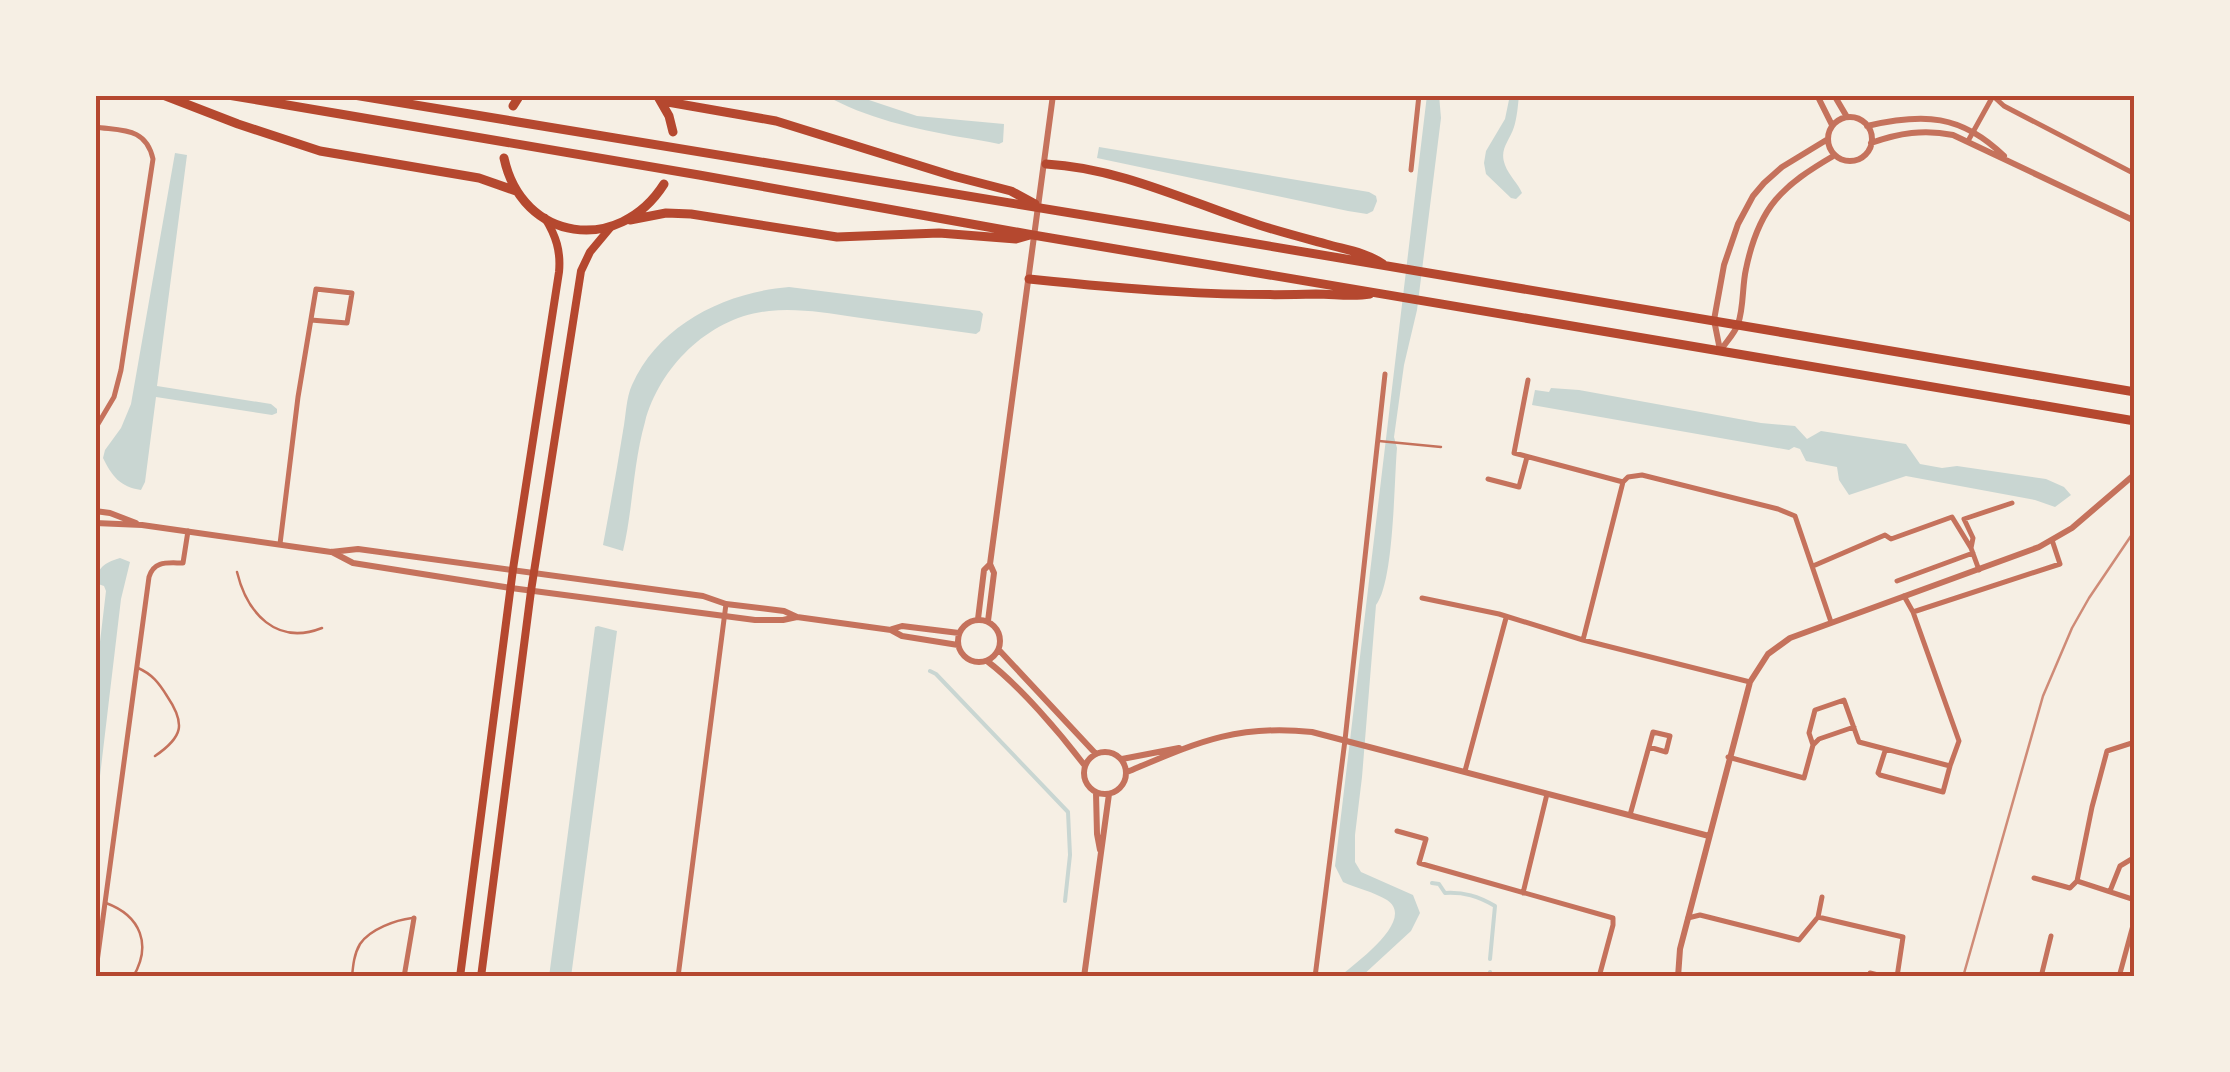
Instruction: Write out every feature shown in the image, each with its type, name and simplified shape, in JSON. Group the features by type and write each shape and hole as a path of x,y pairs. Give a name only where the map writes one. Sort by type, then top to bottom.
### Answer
{"main road":[{"path":"163,95 320,152 478,178 516,190"},
{"path":"228,95 640,164 1005,234"},
{"path":"354,95 2135,392"},
{"path":"513,106 520,95"},
{"path":"659,98 776,121 1011,191 1042,208"},
{"path":"659,98 673,132"},
{"path":"504,158 516,190 528,206 544,218 576,230 610,228 666,212 837,237 1032,235 2130,420"},
{"path":"1046,164 1109,174 1258,224 1367,254 1388,266"},
{"path":"630,220 656,198 664,184"},
{"path":"460,977 513,569 559,272 559,248 544,218"},
{"path":"480,977 531,591 581,271 590,252 610,228"},
{"path":"1029,279 1230,296 1382,294"}],"street":[{"path":"988,621 994,573 990,564 1053,95"},
{"path":"1411,170 1419,95"},
{"path":"1817,95 1832,125 1828,139 1835,155 1844,160 1859,158 1867,152 1871,142 1867,126 1858,119 1846,117 1832,125"},
{"path":"1834,95 1846,117"},
{"path":"1968,141 1993,95 2004,106 2135,174"},
{"path":"1867,126 1902,118 1944,121 1973,132 2008,160"},
{"path":"95,126 135,132 150,146 153,159 121,370 114,397 95,429"},
{"path":"1871,142 1928,131 1953,135 2135,221"},
{"path":"1720,352 1714,320 1724,264 1738,224 1753,196 1782,167 1828,139"},
{"path":"1720,352 1738,324 1746,270 1766,211 1790,184 1835,155"},
{"path":"280,544 298,397 316,290 352,294 347,323 311,320"},
{"path":"1315,977 1347,740 1385,374"},
{"path":"1528,380 1514,454 1623,482"},
{"path":"1488,479 1519,486 1527,456"},
{"path":"1678,977 1680,949 1728,757 1750,682 1760,663 1790,638 2026,553 2052,540 2072,528 2135,474"},
{"path":"1583,640 1623,482 1642,475 1795,516 1831,622"},
{"path":"1972,551 1973,538 1964,519 2012,502"},
{"path":"95,511 142,524"},
{"path":"1813,566 1885,535 1891,539 1952,517 1980,570"},
{"path":"95,523 142,524 331,552 358,549 513,569 703,596 726,604 891,630 902,636 958,645"},
{"path":"95,977 151,571 160,563 183,563 188,531"},
{"path":"1913,612 2060,564 2052,540"},
{"path":"1898,581 1972,551"},
{"path":"331,552 353,563 531,591 725,616 769,620 797,617"},
{"path":"978,619 984,570 990,564"},
{"path":"1885,750 1880,775 1942,792 1959,741 1904,596"},
{"path":"1422,598 1499,614 1583,640 1750,682"},
{"path":"678,977 726,604"},
{"path":"1464,771 1506,618"},
{"path":"988,621 999,631 998,650 987,660 969,660 958,645 960,633 967,623 988,621"},
{"path":"891,630 902,626 960,633"},
{"path":"998,650 1096,754"},
{"path":"987,660 1068,745 1085,766 1086,781 1096,792 1110,794 1123,785 1127,772 1122,759 1112,753 1096,754 1085,766"},
{"path":"1813,745 1809,734 1815,710 1844,700 1859,742 1950,766"},
{"path":"1728,757 1804,778 1813,745 1819,738 1854,727"},
{"path":"1122,759 1186,747 1222,735 1269,730 1312,732 1709,836"},
{"path":"1630,815 1653,732 1670,736 1666,752 1649,747"},
{"path":"2034,878 2070,888 2076,881 2107,751 2135,742"},
{"path":"1127,772 1186,747"},
{"path":"1096,792 1100,851"},
{"path":"1523,893 1548,793"},
{"path":"1084,977 1110,794"},
{"path":"1397,831 1426,839 1420,864 1613,918 1599,977"},
{"path":"2110,891 2120,866 2135,857"},
{"path":"2076,881 2135,900"},
{"path":"1688,918 1700,916 1799,940 1818,917 1822,897"},
{"path":"1818,917 1902,937 1897,977"},
{"path":"404,977 414,918"},
{"path":"2120,977 2135,918"},
{"path":"2041,977 2052,936"},
{"path":"1870,973 1886,977"}],"lane":[{"path":"1380,441 1441,447"},
{"path":"237,572 245,598 263,620 288,632 322,628"},
{"path":"136,668 156,680 180,721 176,739 155,756"},
{"path":"105,903 125,914 142,936 144,955 134,977"},
{"path":"352,977 354,960 366,938 401,919 414,918"}],"shaded area":[{"path":"825,95 854,95 917,116 1004,124 1003,142 908,126"},
{"path":"1427,95 1439,95 1441,118 1417,310 1394,437 1397,448 1392,531 1386,576 1376,605 1355,835 1355,862 1361,872 1413,895 1420,913 1411,931 1361,977 1339,977 1380,941 1394,919 1394,909 1387,900 1343,882 1335,866"},
{"path":"1510,95 1519,95 1518,107 1503,159 1522,193 1516,199 1486,174 1484,163 1486,151 1505,119"},
{"path":"1099,147 1369,192 1377,201 1367,214 1348,211 1097,158"},
{"path":"175,153 187,155 157,386 271,404 277,413 156,397 141,490 117,480 103,458 131,404"},
{"path":"789,287 980,311 980,331 976,334 791,310 747,315 727,323 690,348 662,382 641,438 623,551 603,545 628,396 644,363 659,345 697,315 742,296"},
{"path":"1551,388 1795,426 1807,439 1821,431 1906,444 1920,464 2046,479 2071,495 2055,507 1906,476 1849,495 1839,480 1837,467 1806,461 1800,449 1532,405 1535,390 1549,392"},
{"path":"120,558 130,562 121,599 95,818 95,684 106,591 97,579 102,567"},
{"path":"595,627 617,631 571,977 549,977"}],"waterway":[{"path":"930,671 1068,812 1070,855 1065,901"},
{"path":"1432,883 1439,884 1445,893 1471,895 1495,906 1490,959"},
{"path":"1489,977 1490,972"}],"tram line":[{"path":"1963,977 2043,696 2072,628 2135,530"}]}
